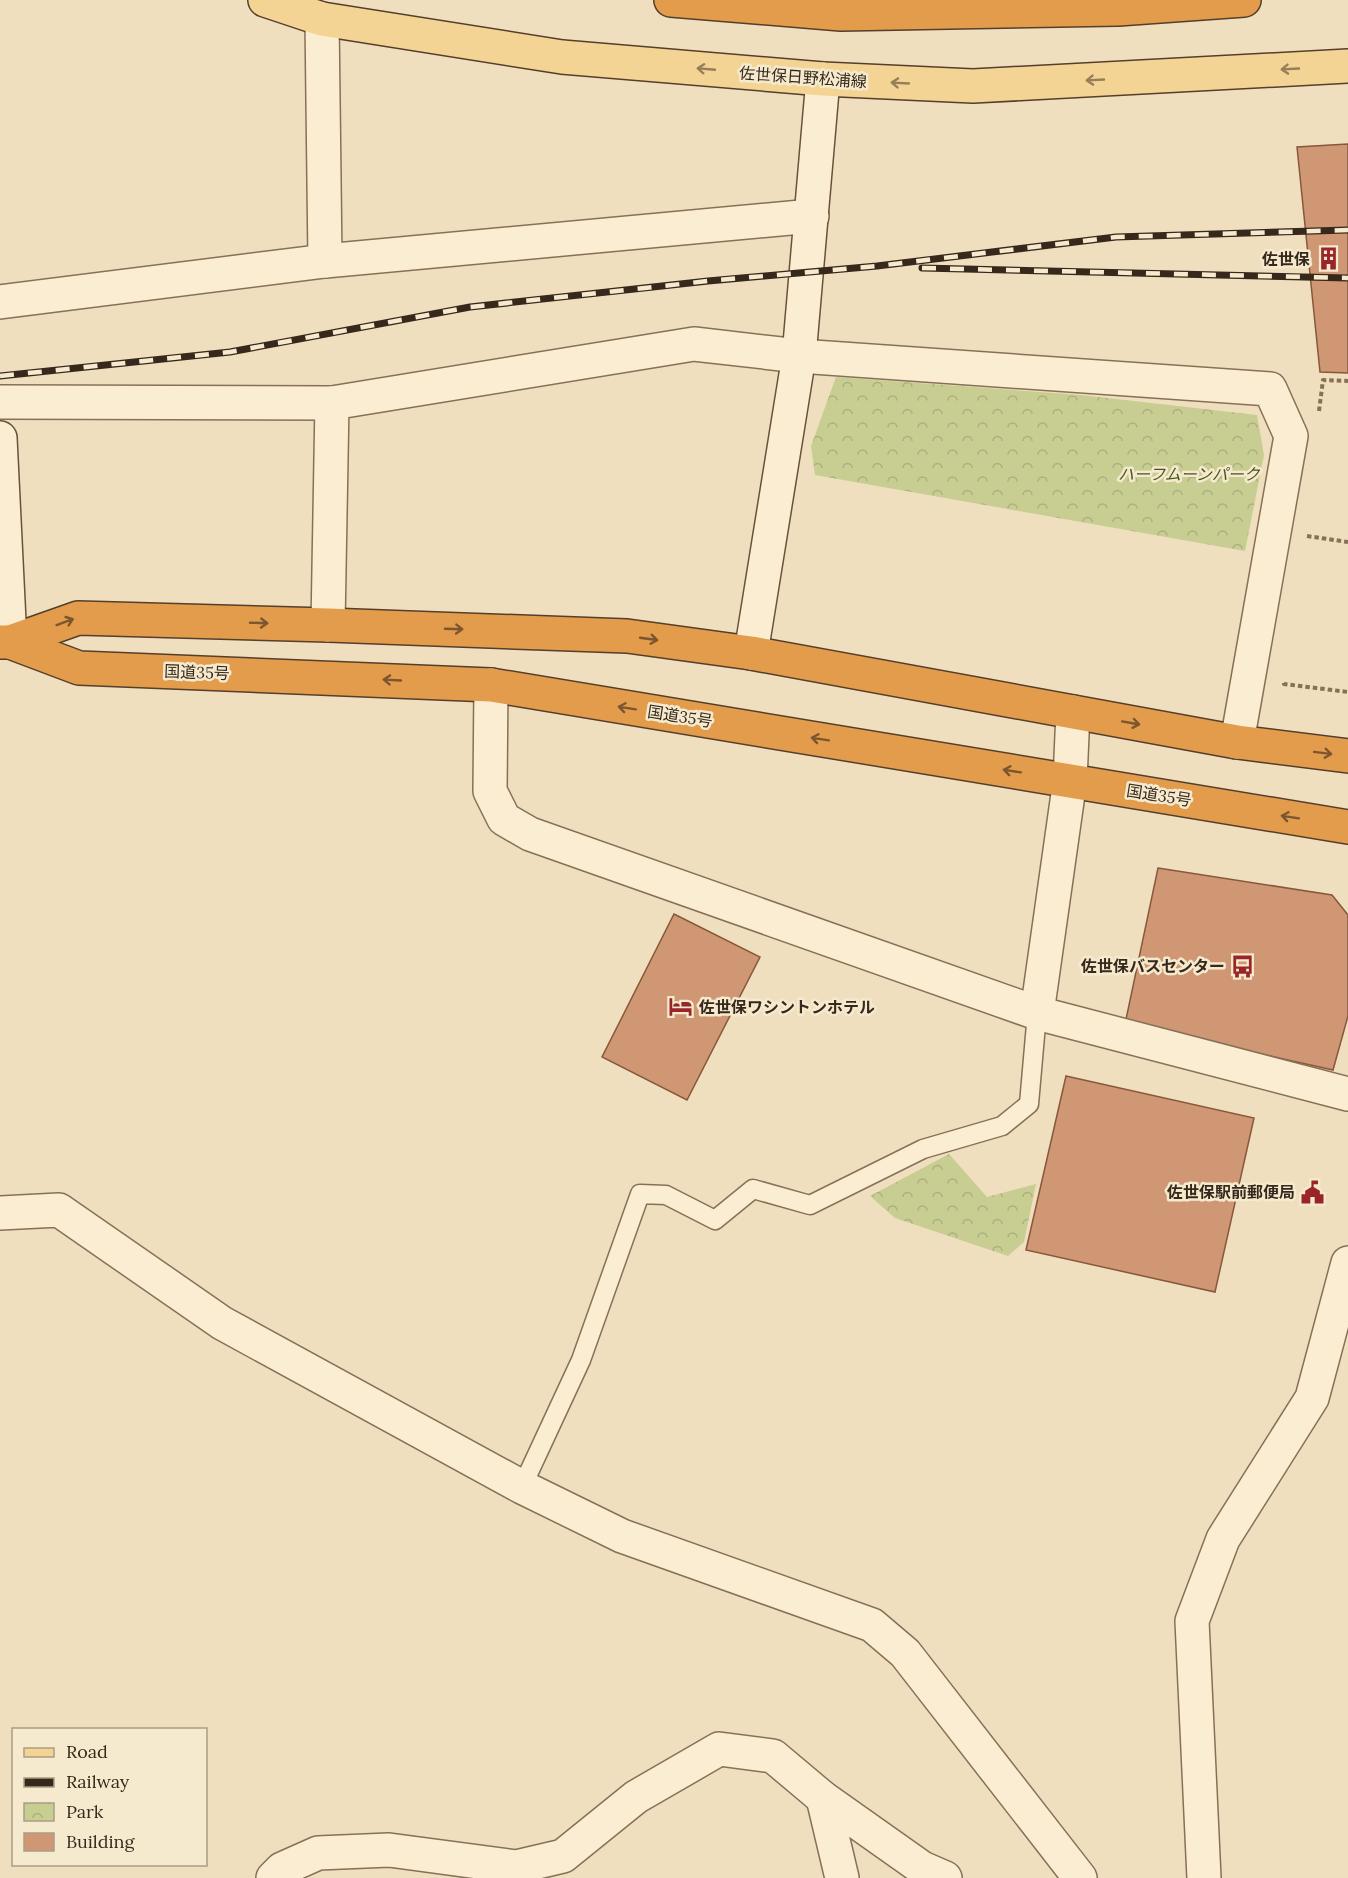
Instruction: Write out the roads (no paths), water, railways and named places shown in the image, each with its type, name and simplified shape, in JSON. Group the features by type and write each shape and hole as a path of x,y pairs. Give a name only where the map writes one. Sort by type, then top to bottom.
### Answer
{"highway":[{"path":"671,0 841,14 1118,9 1244,0"},
{"path":"5,642 78,618 328,624 627,636 751,653 1237,742 1348,756"},
{"name":"国道35号","path":"5,642 79,668 491,685 1348,827"}],"main road":[{"name":"佐世保日野松浦線","path":"264,0 322,19 562,57 823,79 973,86 1348,66"}],"street":[{"path":"322,19 326,261"},
{"path":"751,653 799,356 823,79"},
{"path":"0,302 326,261 812,216"},
{"path":"0,402 332,403 694,344 799,356 1270,389 1291,436 1237,742"},
{"path":"328,624 332,403"},
{"path":"0,438 5,642"},
{"path":"491,685 490,790 504,819 530,834 1037,1013 1348,1094"},
{"path":"1037,1013 1070,780 1073,712"},
{"path":"0,1213 59,1210 222,1323 522,1487 622,1536 872,1625 905,1653 1080,1878"},
{"path":"1204,1878 1192,1621 1223,1539 1312,1398 1348,1263"},
{"path":"273,1878 282,1869 318,1852 389,1850 415,1866 560,1867 636,1797 719,1749 773,1756 823,1798 922,1868 945,1878"},
{"path":"823,1798 842,1878"}],"lane":[{"path":"522,1487 581,1360 640,1194 666,1195 716,1220 753,1189 810,1204 923,1149 1002,1126 1029,1104 1037,1013"}],"railway":[{"path":"0,376 230,352 470,307 708,281 877,266 1116,237 1348,230"},
{"path":"922,268 1348,278"}],"place":[{"name":"佐世保","path":"1328,259"},
{"name":"佐世保バスセンター","path":"1243,966"},
{"name":"佐世保ワシントンホテル","path":"681,1007"},
{"name":"佐世保駅前郵便局","path":"1313,1192"}],"park label":[{"name":"ハーフムーンパーク","path":"1189,474"}]}
